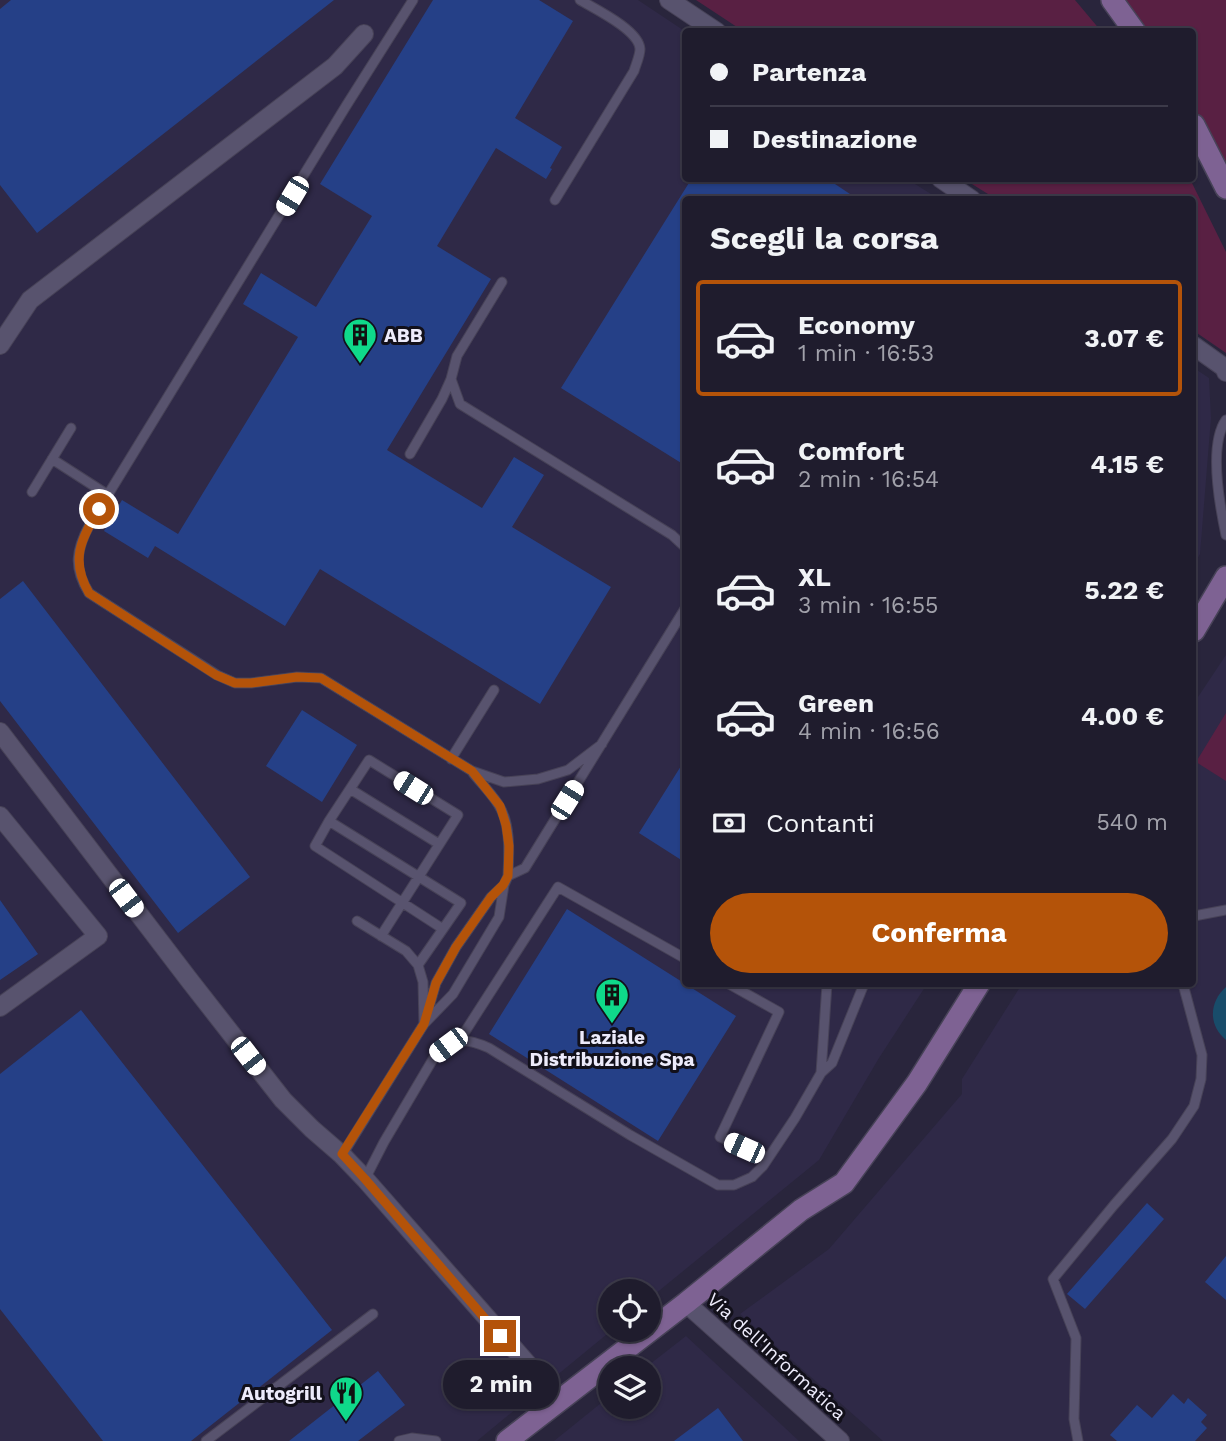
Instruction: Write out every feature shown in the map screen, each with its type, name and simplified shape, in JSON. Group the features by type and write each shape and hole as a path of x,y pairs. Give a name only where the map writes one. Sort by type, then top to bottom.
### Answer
{"main road":[{"path":"1112,0 1132,28"},
{"path":"1196,129 1226,188"},
{"path":"1196,628 1226,578"},
{"path":"507,1441 801,1210 844,1183 917,1083 977,987"}],"street":[{"path":"669,0 711,28"},
{"path":"0,345 30,300 335,66 364,34"},
{"path":"946,182 966,196"},
{"path":"1196,347 1225,368 1226,372"},
{"path":"0,733 283,1100 365,1179 559,1401"},
{"path":"0,816 98,936 0,1007"},
{"name":"Via dell'Informatica","path":"686,1303 840,1441"}],"lane":[{"path":"413,0 80,542 78,557 83,582 89,593 216,675 235,683 297,677 321,678 472,771 504,782 538,779 568,769 602,744"},
{"path":"555,201 634,71 640,49 638,41 629,30 580,0"},
{"path":"410,454 442,399 457,356 502,282"},
{"path":"450,379 460,404"},
{"path":"442,399 460,404 672,535 682,544"},
{"path":"1226,420 1219,434 1217,460 1226,535"},
{"path":"32,492 71,428"},
{"path":"52,459 108,495"},
{"path":"424,1024 436,983 456,947 491,897 506,880 525,868 682,614"},
{"path":"451,759 494,690"},
{"path":"381,936 402,903 419,877 439,844 458,815 369,760 315,846 402,903 443,929"},
{"path":"342,1154 424,1024 453,994 499,917 509,846 506,825 500,806 472,771"},
{"path":"350,789 439,844"},
{"path":"329,821 461,903 418,965"},
{"path":"459,1041 558,887 682,957"},
{"path":"1196,916 1226,910"},
{"path":"357,921 406,951 418,965 423,982 424,1024"},
{"path":"734,987 779,1012 720,1137 768,1158"},
{"path":"821,1073 827,987"},
{"path":"365,1179 436,1054 448,1045 471,1040 489,1048 630,1136 718,1185 734,1185 752,1177 768,1158 821,1073 832,1063 863,987"},
{"path":"1077,1441 1074,1419 1076,1338 1053,1279 1172,1139 1194,1106 1201,1079 1202,1055 1184,987"},
{"path":"206,1441 373,1314"},
{"path":"399,1441 412,1438 436,1441"}],"shaded area":[{"path":"0,0 638,0 682,29 682,182 912,182 934,196 682,196 682,987 925,987 879,1058 819,1160 661,1289 661,1279 598,1279 598,1342 477,1441 0,1441"},
{"path":"696,0 1075,0 1098,28 738,28"},
{"path":"1124,0 1226,0 1226,165 1196,110 1196,28 1144,28"},
{"path":"969,182 1191,182 1226,252 1226,353 1196,332 1196,196 991,196"},
{"path":"1196,369 1209,378 1211,418 1200,554 1196,561"},
{"path":"1226,655 1226,1441 883,1441 740,1314 829,1249 962,1094 962,1079 1020,987 1196,987 1196,700"},
{"path":"1226,713 1226,781 1196,762"},
{"path":"686,1336 799,1441 554,1441 598,1405 598,1419 661,1419 660,1356"}],"water":[{"path":"1226,987 1226,1040 1216,1028 1213,1014 1216,1000"}],"building":[{"path":"11,0 334,0 37,233 0,185 0,9"},
{"name":"ABB","path":"433,0 539,0 573,21 515,118 562,147 546,179 496,148 437,246 491,279 387,450 482,508 514,457 544,475 512,527 611,587 540,704 320,569 285,626 155,546 148,558 104,531 122,500 178,534 298,337 243,304 261,273 316,307 372,216 320,184"},
{"path":"690,182 832,182 853,196 682,196 682,464 561,388"},
{"path":"23,581 250,877 178,933 0,701 0,599"},
{"path":"302,710 357,745 322,802 266,766"},
{"path":"682,764 682,860 639,833"},
{"path":"0,900 38,954 0,980"},
{"name":"Laziale Distribuzione Spa","path":"567,909 682,982 682,987 690,987 736,1016 658,1141 489,1034"},
{"path":"81,1010 332,1330 191,1441 103,1441 0,1309 0,1074"},
{"path":"1147,1203 1164,1219 1085,1309 1067,1294"},
{"path":"1226,1256 1226,1300 1205,1282"},
{"name":"Autogrill","path":"378,1371 405,1405 358,1441 289,1441"},
{"path":"1173,1394 1184,1404 1188,1398 1207,1415 1201,1422 1207,1428 1195,1441 1117,1441 1110,1435 1137,1405 1152,1418"},
{"path":"718,1408 743,1441 674,1441"}],"place":[{"name":"ABB","path":"360,365"},
{"name":"Laziale Distribuzione Spa","path":"612,1025"},
{"name":"Autogrill","path":"346,1423"}],"route":[{"path":"99,509 80,542 78,557 83,582 89,593 216,675 235,683 297,677 321,678 472,771 500,806 509,846 508,876 456,947 436,983 424,1024 342,1154 500,1336"}]}
